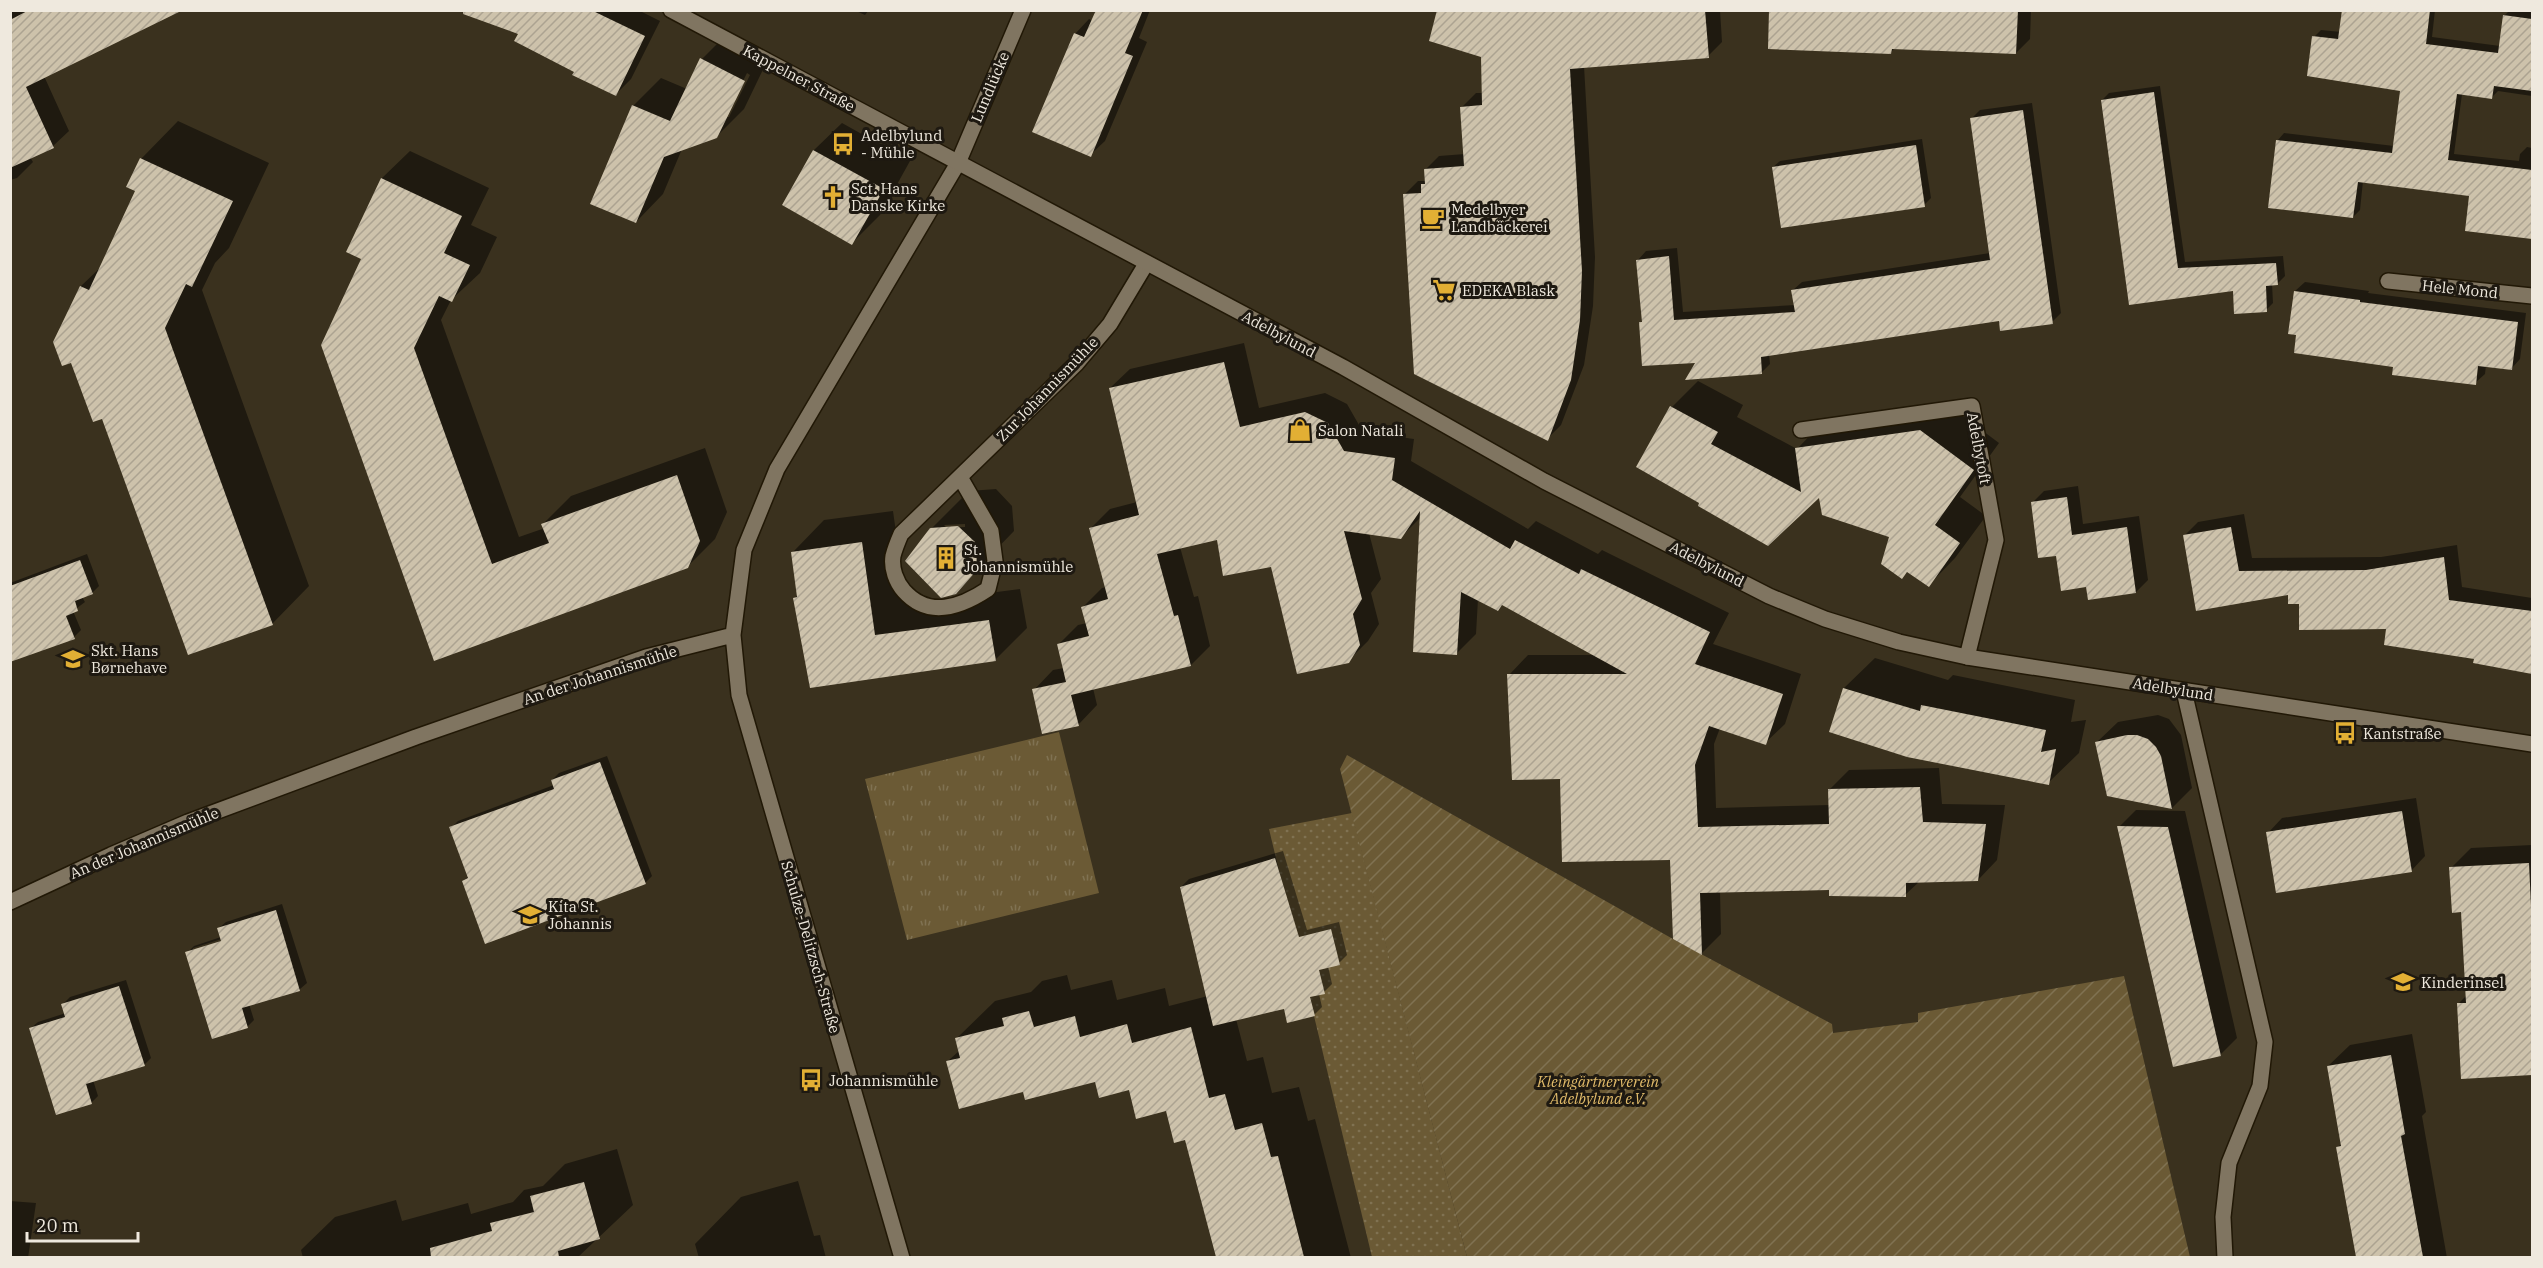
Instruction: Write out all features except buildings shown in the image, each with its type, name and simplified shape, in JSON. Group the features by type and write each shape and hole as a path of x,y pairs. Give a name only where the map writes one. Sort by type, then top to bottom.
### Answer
{"street":[{"name":"Kappelner Straße","path":"671,10 958,163"},
{"name":"Lundlücke","path":"958,163 1023,10"},
{"name":"Adelbylund","path":"958,163 1342,367 1544,481 1769,596 1835,622 1899,642 1967,657 2532,744"},
{"path":"734,635 744,550 777,469 958,163"},
{"name":"Zur Johannismühle","path":"960,477 991,531 995,561 988,589 968,602 938,609 913,601 897,582 892,558 901,534 1077,363 1110,324 1146,264"},
{"name":"Hele Mond","path":"2388,281 2532,296"},
{"name":"Adelbytoft","path":"1801,430 1972,405 1996,540 1967,657"},
{"name":"An der Johannismühle","path":"10,902 188,822 405,741 645,657 734,635"},
{"name":"Schulze-Delitzsch-Straße","path":"734,635 739,695 902,1257"},
{"path":"2184,691 2265,1042 2260,1086 2229,1164 2223,1217 2225,1257"}],"green space":[{"path":"1059,732 1099,893 907,940 865,779"},
{"name":"Kleingärtnerverein Adelbylund e.V.","path":"1347,755 1673,939 1832,1024 1833,1033 1918,1022 1918,1013 2124,976 2190,1257 1467,1257 1340,769"},
{"path":"1352,813 1467,1257 1372,1257 1269,829"}],"place":[{"name":"Adelbylund - Mühle","path":"843,144"},
{"name":"Sct. Hans Danske Kirke","path":"833,197"},
{"name":"Medelbyer Landbäckerei","path":"1433,218"},
{"name":"EDEKA Blask","path":"1444,290"},
{"name":"Salon Natali","path":"1300,430"},
{"name":"St. Johannismühle","path":"946,558"},
{"name":"Skt. Hans Børnehave","path":"73,659"},
{"name":"Kantstraße","path":"2345,733"},
{"name":"Kita St. Johannis","path":"530,915"},
{"name":"Kinderinsel","path":"2403,982"},
{"name":"Johannismühle","path":"811,1080"}]}
